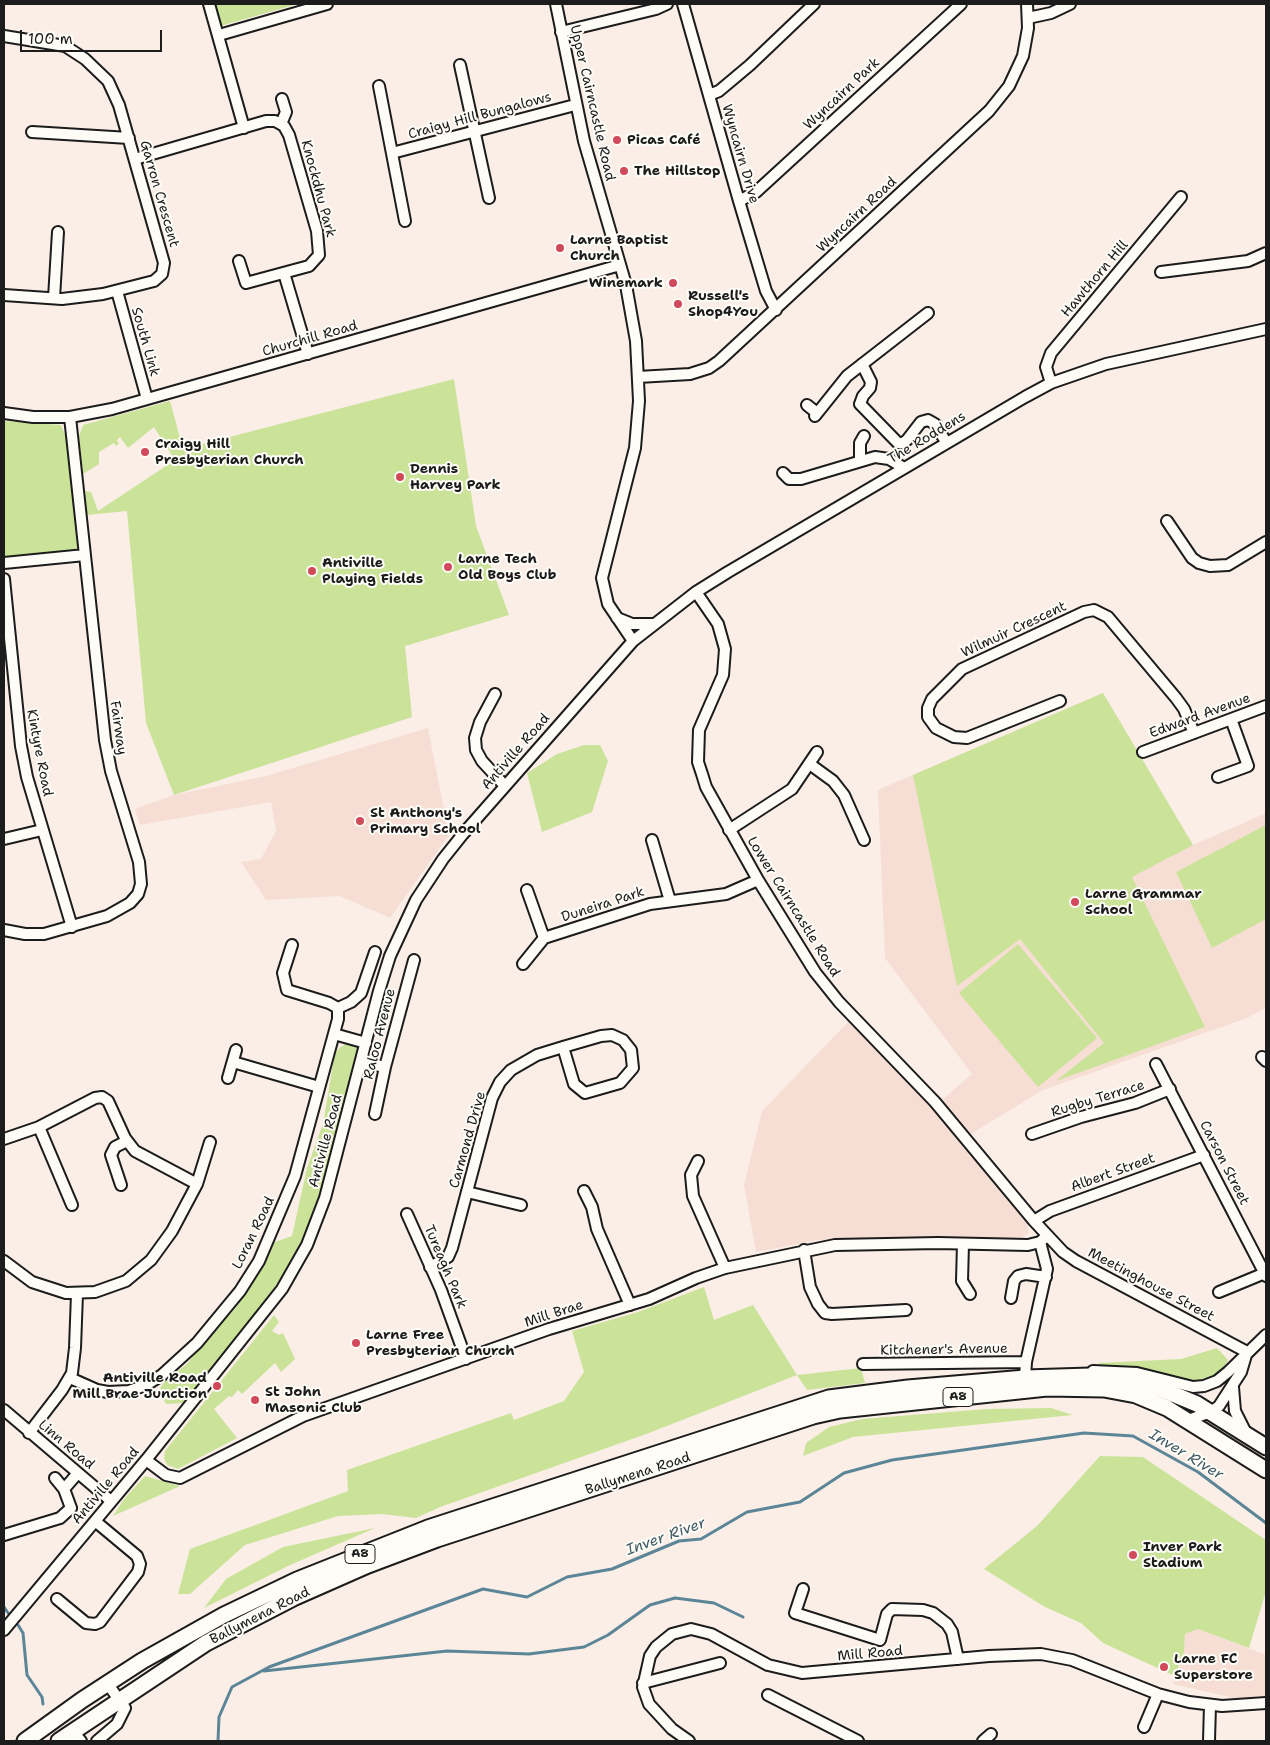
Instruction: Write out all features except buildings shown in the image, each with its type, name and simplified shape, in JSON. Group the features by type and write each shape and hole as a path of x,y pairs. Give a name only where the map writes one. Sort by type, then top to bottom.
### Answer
{"highway":[{"name":"A8","path":"1025,1378 1090,1376 1134,1382 1161,1389 1211,1412 1266,1447"},
{"name":"Ballymena Road","path":"25,1741 107,1683 184,1637 247,1604 337,1563 428,1528 829,1398 908,1388 1025,1378"},
{"name":"Ballymena Road","path":"59,1741 77,1736 120,1699 206,1643 293,1598 368,1565 437,1539 813,1416 874,1405 1047,1388 1086,1387 1136,1395 1188,1420"},
{"name":"A8","path":"1188,1420 1266,1470"}],"street":[{"path":"209,4 244,128"},
{"path":"218,35 327,4"},
{"name":"Upper Cairncastle Road","path":"556,4 575,106 591,170 620,265 634,323 638,377 638,422 635,448 602,578 605,596 616,618 634,640"},
{"path":"561,32 656,9 667,4"},
{"name":"Wyncairn Drive","path":"683,4 766,291 776,310"},
{"path":"709,96 719,91 814,4"},
{"name":"Wyncairn Park","path":"739,201 756,192 961,4"},
{"name":"Wyncairn Road","path":"638,377 684,375 709,368 776,310 996,103 1009,86 1020,66 1027,42 1027,4"},
{"path":"1028,18 1051,13 1070,4"},
{"name":"Garron Crescent","path":"4,36 61,45 85,59 102,74 114,92 129,138 164,267 161,275 154,281 86,297 54,298 4,295"},
{"path":"460,65 489,198"},
{"path":"379,86 406,221"},
{"path":"135,159 268,121 281,124 286,112 282,99"},
{"name":"Craigy Hill Bungalows","path":"392,153 575,106"},
{"name":"Knockdhu Park","path":"239,261 246,283 312,264 319,256 320,246 289,135 281,124"},
{"path":"32,132 129,138"},
{"name":"Hawthorn Hill","path":"1052,383 1046,370 1051,353 1180,197"},
{"path":"54,298 58,232"},
{"path":"1161,272 1248,261 1266,253"},
{"name":"Churchill Road","path":"4,413 33,417 70,417 147,399 620,265"},
{"path":"284,273 308,354"},
{"name":"South Link","path":"117,291 147,399"},
{"path":"807,405 816,415 847,376 926,318"},
{"name":"The Roddens","path":"634,640 696,592 946,442 1052,383 1106,364 1199,342 1266,329"},
{"path":"862,364 872,382 860,404 898,443 903,443 907,440 921,422 928,420 935,424 946,442"},
{"name":"Fairway","path":"4,930 39,934 72,927 107,916 126,906 138,894 141,879 139,862 107,752 70,417"},
{"path":"860,461 860,443 864,436"},
{"path":"783,473 789,479 801,479 875,457 889,459 904,468"},
{"path":"1167,521 1192,558 1199,563 1210,566 1228,565 1266,542"},
{"path":"4,563 85,554"},
{"name":"Kintyre Road","path":"4,579 21,746 42,830 72,927"},
{"name":"Lower Cairncastle Road","path":"696,592 718,624 723,635 725,649 723,676 702,720 698,762 706,787 729,830 790,933 828,989 935,1102 1034,1221 1044,1239"},
{"name":"Wilmuir Crescent","path":"1060,701 967,738 954,737 936,728 928,717 928,708 932,699 962,668 1084,612 1094,610 1108,617 1176,698 1184,709 1194,733"},
{"path":"616,618 632,624 654,624"},
{"name":"Antiville Road","path":"4,1630 146,1460 267,1310 295,1268 315,1226 325,1198 390,956 416,900 443,859 634,640"},
{"path":"495,694 480,722 475,738 476,750 482,761 505,786"},
{"name":"Edward Avenue","path":"1143,752 1266,706"},
{"path":"1218,777 1248,766 1231,719"},
{"path":"729,830 786,794 811,765 818,752"},
{"path":"811,765 832,781 844,795 864,840"},
{"path":"4,839 42,830"},
{"path":"652,840 670,901"},
{"name":"Duneira Park","path":"544,938 650,904 688,901 726,894 758,880"},
{"path":"523,964 544,938 527,890"},
{"path":"292,944 282,975 284,986 289,992 330,1003 338,1008 351,1002 361,993 375,952"},
{"name":"Raloo Avenue","path":"375,1114 385,1067 414,960"},
{"name":"Loran Road","path":"70,1378 105,1392 125,1392 140,1388 154,1381 177,1362 219,1319 254,1269 273,1232 295,1176 339,1016 338,1008"},
{"path":"334,1034 366,1043"},
{"name":"Carmond Drive","path":"430,1267 448,1257 492,1098 500,1082 512,1070 526,1060 563,1047 601,1036 617,1036 623,1040 631,1050 633,1068 620,1083 584,1094 574,1084 563,1047"},
{"path":"228,1078 236,1050"},
{"path":"233,1062 319,1087"},
{"path":"361,1062 385,1067"},
{"name":"Carson Street","path":"1156,1064 1266,1275"},
{"name":"Rugby Terrace","path":"1032,1134 1081,1117 1136,1103 1170,1089"},
{"path":"4,1139 39,1127 95,1098 102,1097 108,1102 127,1141 142,1156 197,1184"},
{"path":"39,1127 72,1206"},
{"path":"121,1185 111,1154 116,1146 127,1141"},
{"path":"4,1261 35,1283 57,1291 77,1294 95,1292 119,1285 146,1265 168,1239 197,1184 210,1142"},
{"name":"Albert Street","path":"1034,1221 1050,1211 1204,1155"},
{"path":"698,1160 691,1175 693,1196 725,1268"},
{"path":"584,1191 592,1207 597,1229 630,1305"},
{"path":"467,1192 521,1205"},
{"name":"Tureagh Park","path":"408,1214 466,1358"},
{"path":"1044,1239 1046,1277 1026,1362 1025,1378 1076,1371 1107,1370 1137,1373 1193,1387 1204,1386 1216,1381 1228,1372 1266,1335"},
{"name":"Mill Brae","path":"146,1460 170,1477 180,1478 303,1416 549,1329 630,1305 725,1268 804,1250 853,1244 1012,1245 1044,1239"},
{"name":"Meetinghouse Street","path":"1044,1239 1076,1261 1247,1352"},
{"path":"963,1244 962,1281 970,1294"},
{"path":"804,1250 809,1285 818,1304 825,1313 906,1310"},
{"path":"1011,1298 1014,1281 1018,1276 1026,1274 1046,1277"},
{"path":"1219,1292 1266,1275"},
{"path":"29,1433 70,1378 75,1355 77,1294"},
{"path":"1188,1420 1211,1412 1219,1406 1242,1372 1247,1352"},
{"name":"Kitchener's Avenue","path":"863,1364 1026,1362"},
{"path":"1232,1387 1235,1411 1246,1433"},
{"name":"Linn Road","path":"4,1410 111,1501"},
{"path":"64,1489 78,1473"},
{"path":"4,1535 60,1518 71,1508 64,1489 55,1478"},
{"path":"57,1599 85,1622 95,1624 100,1622 139,1570 140,1564 137,1556 95,1521"},
{"path":"803,1589 795,1613 880,1640 888,1614 892,1609 923,1610 934,1613 947,1624 952,1632 958,1659"},
{"name":"Mill Road","path":"643,1683 650,1656 662,1640 680,1631 691,1629 711,1634 768,1665 802,1672 1021,1654 1052,1656 1082,1664 1158,1694 1210,1705 1266,1703"},
{"path":"689,1741 672,1729 649,1704 644,1695 643,1683 720,1663"},
{"path":"99,1740 117,1724 123,1715 125,1707 107,1683"},
{"path":"1144,1727 1158,1694"},
{"path":"768,1695 857,1741"},
{"path":"1207,1740 1210,1705"},
{"path":"983,1741 991,1734"}],"shaded area":[{"name":"Larne Grammar School","path":"1103,693 1193,845 1266,813 1266,1008 1247,1018 1043,1090 969,1135 942,1100 972,1074 885,958 878,790"},
{"name":"St Anthony's Primary School","path":"428,728 449,835 390,918 340,896 266,900 241,862 261,859 276,831 271,802 140,825 135,809 174,795 266,776"},
{"path":"849,1021 933,1105 1027,1223 1029,1233 1021,1238 818,1240 756,1252 744,1185 762,1111"},
{"path":"1198,1629 1266,1655 1266,1695 1238,1699 1173,1684 1184,1652 1185,1634"}],"green space":[{"path":"214,4 298,4 220,26"},
{"name":"Antiville Playing Fields","path":"454,379 476,526 509,615 405,646 412,717 174,795 146,723 127,511 87,515 85,491 91,492 98,511 175,460 154,427 128,448 120,437 117,440 119,444 116,446 114,443 99,452 99,464 83,474 79,436 83,425 170,401 183,449"},
{"path":"4,421 61,425 67,439 79,543 76,549 70,553 4,559"},
{"path":"1103,693 1193,845 1132,877 1205,1027 1056,1081 1104,1043 1020,939 957,986 913,775"},
{"path":"584,745 600,745 608,761 592,812 542,832 527,773 557,754"},
{"path":"1266,825 1266,919 1212,948 1176,872"},
{"path":"1018,944 1097,1038 1038,1087 959,993"},
{"path":"348,1042 355,1044 358,1052 323,1190 313,1221 294,1257 274,1288 199,1384 183,1403 166,1404 159,1390 164,1382 188,1363 208,1336 235,1309 251,1286 272,1243 292,1236 307,1168 323,1124 334,1058 337,1050"},
{"path":"704,1287 714,1320 753,1305 797,1375 649,1433 440,1507 416,1518 382,1514 338,1516 245,1545 190,1594 178,1594 190,1549 348,1491 347,1470 511,1413 514,1420 564,1401 584,1372 572,1331 638,1312"},
{"path":"274,1315 279,1322 272,1331 279,1335 283,1333 295,1359 281,1372 275,1363 242,1394 238,1390 232,1397 229,1396 214,1409 237,1438 178,1469 167,1465 164,1458 165,1451"},
{"path":"1217,1348 1228,1360 1223,1369 1213,1376 1193,1381 1171,1377 1151,1370 1101,1365 1098,1363 1181,1359"},
{"path":"861,1368 865,1383 807,1390 797,1375"},
{"path":"1051,1408 1073,1415 853,1437 803,1456 806,1443 829,1427 862,1419 986,1409"},
{"name":"Inver Park Stadium","path":"1100,1456 1143,1457 1266,1540 1266,1591 1249,1648 1198,1629 1185,1634 1184,1652 1175,1676 1103,1643 1081,1623 1045,1607 984,1569 1037,1526"},
{"path":"145,1476 180,1486 113,1516 124,1499"},
{"path":"375,1528 288,1566 204,1608 226,1579 283,1547"}],"waterway":[{"name":"Inver River","path":"218,1741 219,1717 232,1687 269,1667 483,1589 527,1597 567,1577 612,1569 679,1541 701,1539 747,1512 800,1502 844,1473 892,1460 1084,1433 1133,1436 1198,1472 1266,1523"},
{"path":"264,1671 447,1651 529,1654 584,1647 608,1635 650,1605 675,1598 714,1603 743,1617"},
{"path":"4,1607 8,1613"},
{"path":"18,1625 23,1633 27,1675 42,1697 43,1704"}],"place":[{"name":"Picas Café","path":"617,140"},
{"name":"The Hillstop","path":"624,171"},
{"name":"Larne Baptist Church","path":"560,248"},
{"name":"Winemark","path":"673,283"},
{"name":"Russell's Shop4You","path":"678,304"},
{"name":"Craigy Hill Presbyterian Church","path":"145,452"},
{"name":"Dennis Harvey Park","path":"400,477"},
{"name":"Larne Tech Old Boys Club","path":"448,567"},
{"name":"Antiville Playing Fields","path":"312,571"},
{"name":"St Anthony's Primary School","path":"360,821"},
{"name":"Larne Grammar School","path":"1075,902"},
{"name":"Larne Free Presbyterian Church","path":"356,1343"},
{"name":"Antiville Road Mill Brae Junction","path":"217,1386"},
{"name":"St John Masonic Club","path":"255,1400"},
{"name":"Inver Park Stadium","path":"1133,1555"},
{"name":"Larne FC Superstore","path":"1164,1667"}]}
